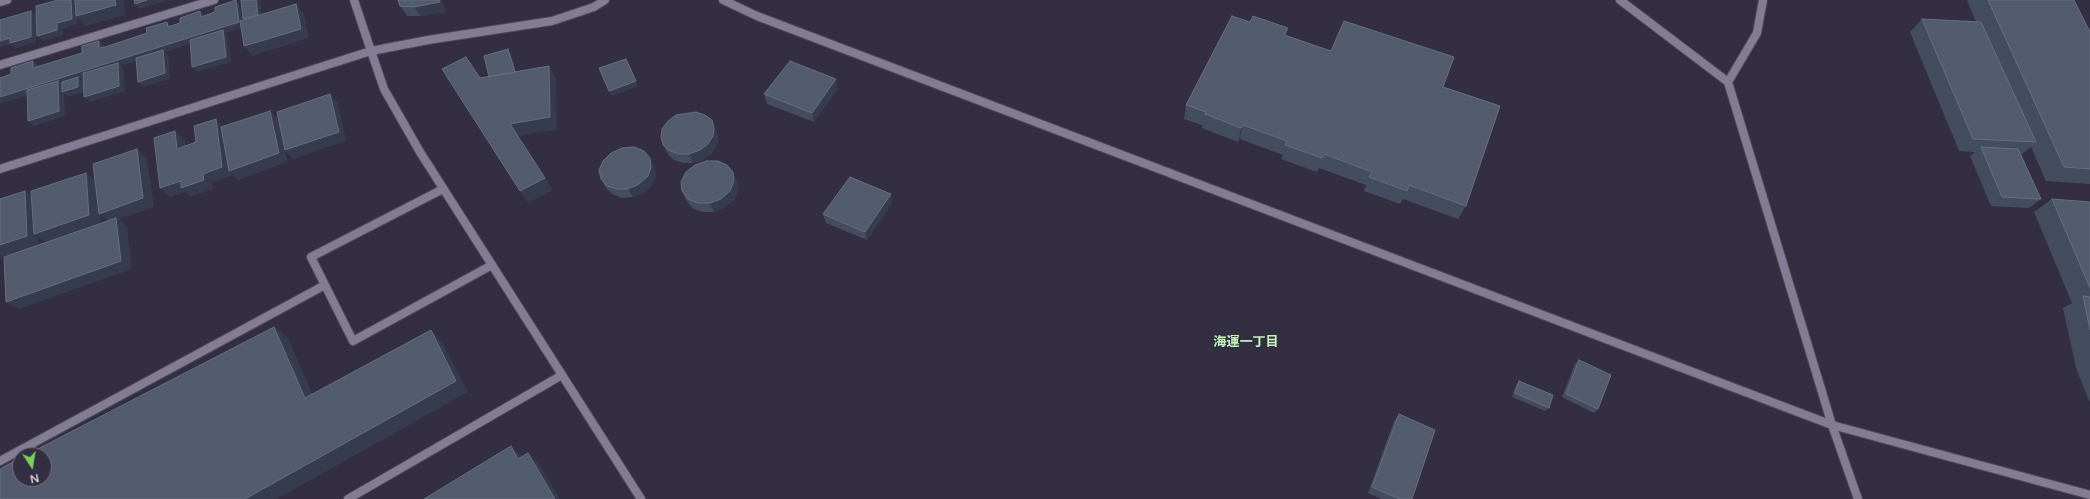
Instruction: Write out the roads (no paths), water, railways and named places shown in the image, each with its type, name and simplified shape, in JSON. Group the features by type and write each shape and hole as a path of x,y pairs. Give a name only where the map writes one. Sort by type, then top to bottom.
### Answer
{"street":[{"path":"0,2 7,0"},
{"path":"0,65 214,0"},
{"path":"354,0 384,89 443,189 641,499"},
{"path":"0,169 371,51 428,40 552,21 594,6 605,0"},
{"path":"723,0 764,18 1832,426 2090,495"},
{"path":"1620,0 1728,82 1832,426 1858,499"},
{"path":"1728,82 1757,33 1763,0"},
{"path":"443,189 311,257 353,341 492,265"},
{"path":"0,461 325,285"},
{"path":"348,499 562,375"}],"district":[{"name":"海運一丁目","path":"1246,343"}]}
